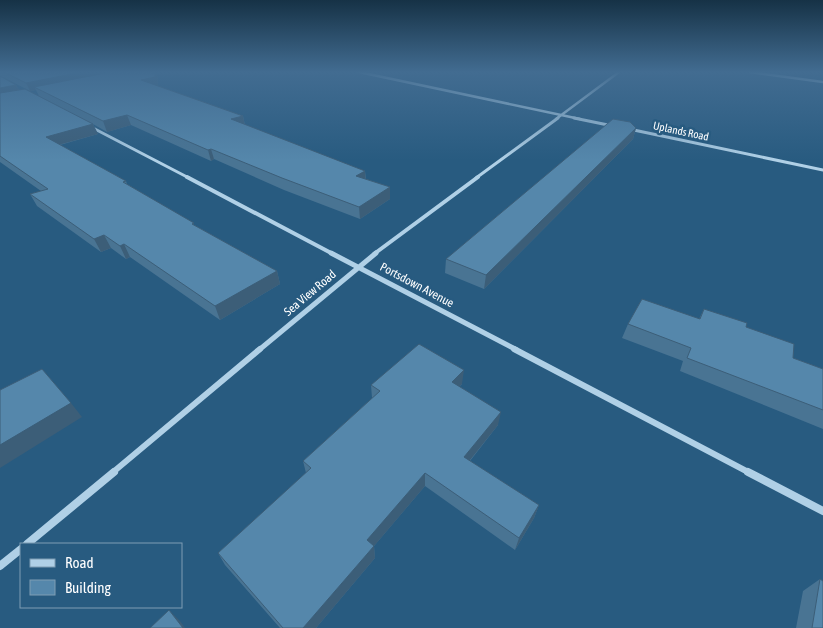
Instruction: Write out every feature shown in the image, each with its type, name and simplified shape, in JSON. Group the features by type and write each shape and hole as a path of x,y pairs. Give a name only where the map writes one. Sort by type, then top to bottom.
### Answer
{"street":[{"name":"Uplands Road","path":"497,101 823,170"},
{"name":"Sea View Road","path":"28,543 360,266 580,101"},
{"name":"Portsdown Avenue","path":"89,126 360,266 823,511"},
{"path":"0,566 20,550"}],"building":[{"path":"0,101 49,101 93,124 46,137 126,181 123,182 194,223 192,224 277,271 215,306 124,244 120,246 104,235 94,239 30,194 48,189 0,156"},
{"path":"63,101 201,101 243,116 231,119 365,171 356,176 390,187 359,207 211,149 208,150 127,115 103,121"},
{"path":"613,119 630,122 636,128 486,275 446,259"},
{"path":"642,299 700,319 704,309 747,323 746,327 794,344 793,358 823,369 823,410 687,358 691,348 628,324"},
{"path":"419,344 464,370 452,382 501,412 464,457 539,505 519,538 425,473 367,540 374,546 303,628 283,628 218,553 311,468 303,461 380,391 371,385"},
{"path":"42,369 71,403 0,445 0,390"},
{"path":"820,579 823,581 823,628 812,628"},
{"path":"169,610 183,628 150,628"}]}
